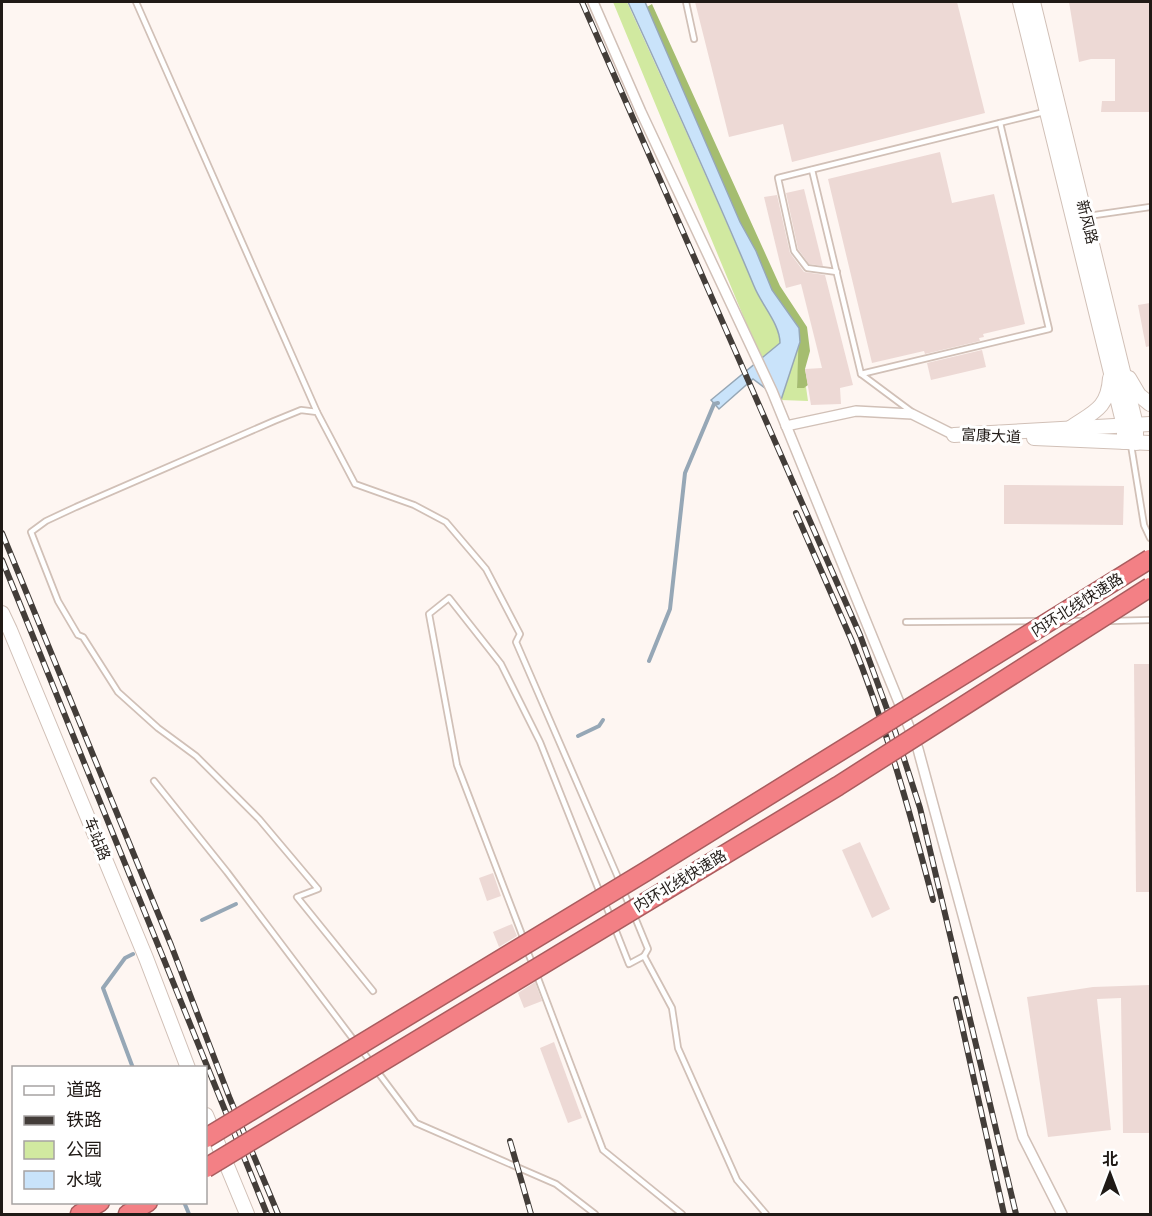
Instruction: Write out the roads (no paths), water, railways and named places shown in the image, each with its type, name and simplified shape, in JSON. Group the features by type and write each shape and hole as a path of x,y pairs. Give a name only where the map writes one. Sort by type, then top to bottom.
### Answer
{"highway":[{"name":"内环北线快速路","path":"207,1137 655,866 1150,559"},
{"name":"内环北线快速路","path":"207,1167 838,786 1150,587"},
{"path":"80,1215 98,1204"},
{"path":"128,1215 146,1204"}],"main road":[{"name":"新风路","path":"1020,2 1116,369 1137,425 1130,443"},
{"name":"新风路","path":"1033,2 1086,217 1116,369"},
{"path":"1116,369 1150,404"},
{"path":"1070,429 1101,406 1109,393 1116,369"},
{"name":"富康大道","path":"954,435 1137,425"},
{"name":"富康大道","path":"954,435 1150,443"},
{"name":"车站路","path":"2,613 146,958 187,1066"},
{"path":"207,1117 247,1215"}],"street":[{"path":"593,2 641,112 772,391 918,749 1023,1137 1062,1215"},
{"path":"786,426 856,411 912,414 954,435"}],"lane":[{"path":"136,2 317,412 355,484 414,505 446,522 486,569 520,634 516,642 648,949 644,956 629,964 540,742 501,664 449,598 429,614 457,765 603,1150 682,1215"},
{"path":"686,2 694,39"},
{"path":"837,272 807,268 794,251 778,178 1047,111"},
{"path":"861,374 1049,329 1000,123"},
{"path":"812,170 861,374 919,418"},
{"path":"1086,217 1150,207"},
{"path":"317,412 301,410 76,507 46,521 31,532 58,601 78,635 82,637 118,692 158,728 196,756 259,819 318,890 297,897 373,992"},
{"path":"1130,443 1144,525 1150,538"},
{"path":"906,622 1150,620"},
{"path":"154,782 227,872 416,1123 556,1184 595,1215"},
{"path":"644,956 672,1008 678,1048 737,1180 766,1215"}],"water":[{"path":"628,2 645,2 740,222 756,251 772,290 799,328 800,342 781,400 753,379 719,409 711,400 780,343 779,336 774,321 757,293"}],"waterway":[{"path":"649,661 670,609 685,473 714,404 718,403"},
{"path":"578,736 599,726 603,720"},
{"path":"202,920 236,904"},
{"path":"132,1066 103,988 125,958 133,954"},
{"path":"185,1204 189,1214"}],"railway":[{"path":"582,2 860,635 895,731 920,808 1016,1214"},
{"path":"796,513 851,639 875,703 906,801 933,900"},
{"path":"2,533 171,945 230,1099 278,1214"},
{"path":"2,560 267,1214"},
{"path":"956,999 1004,1214"},
{"path":"510,1141 531,1214"}]}
